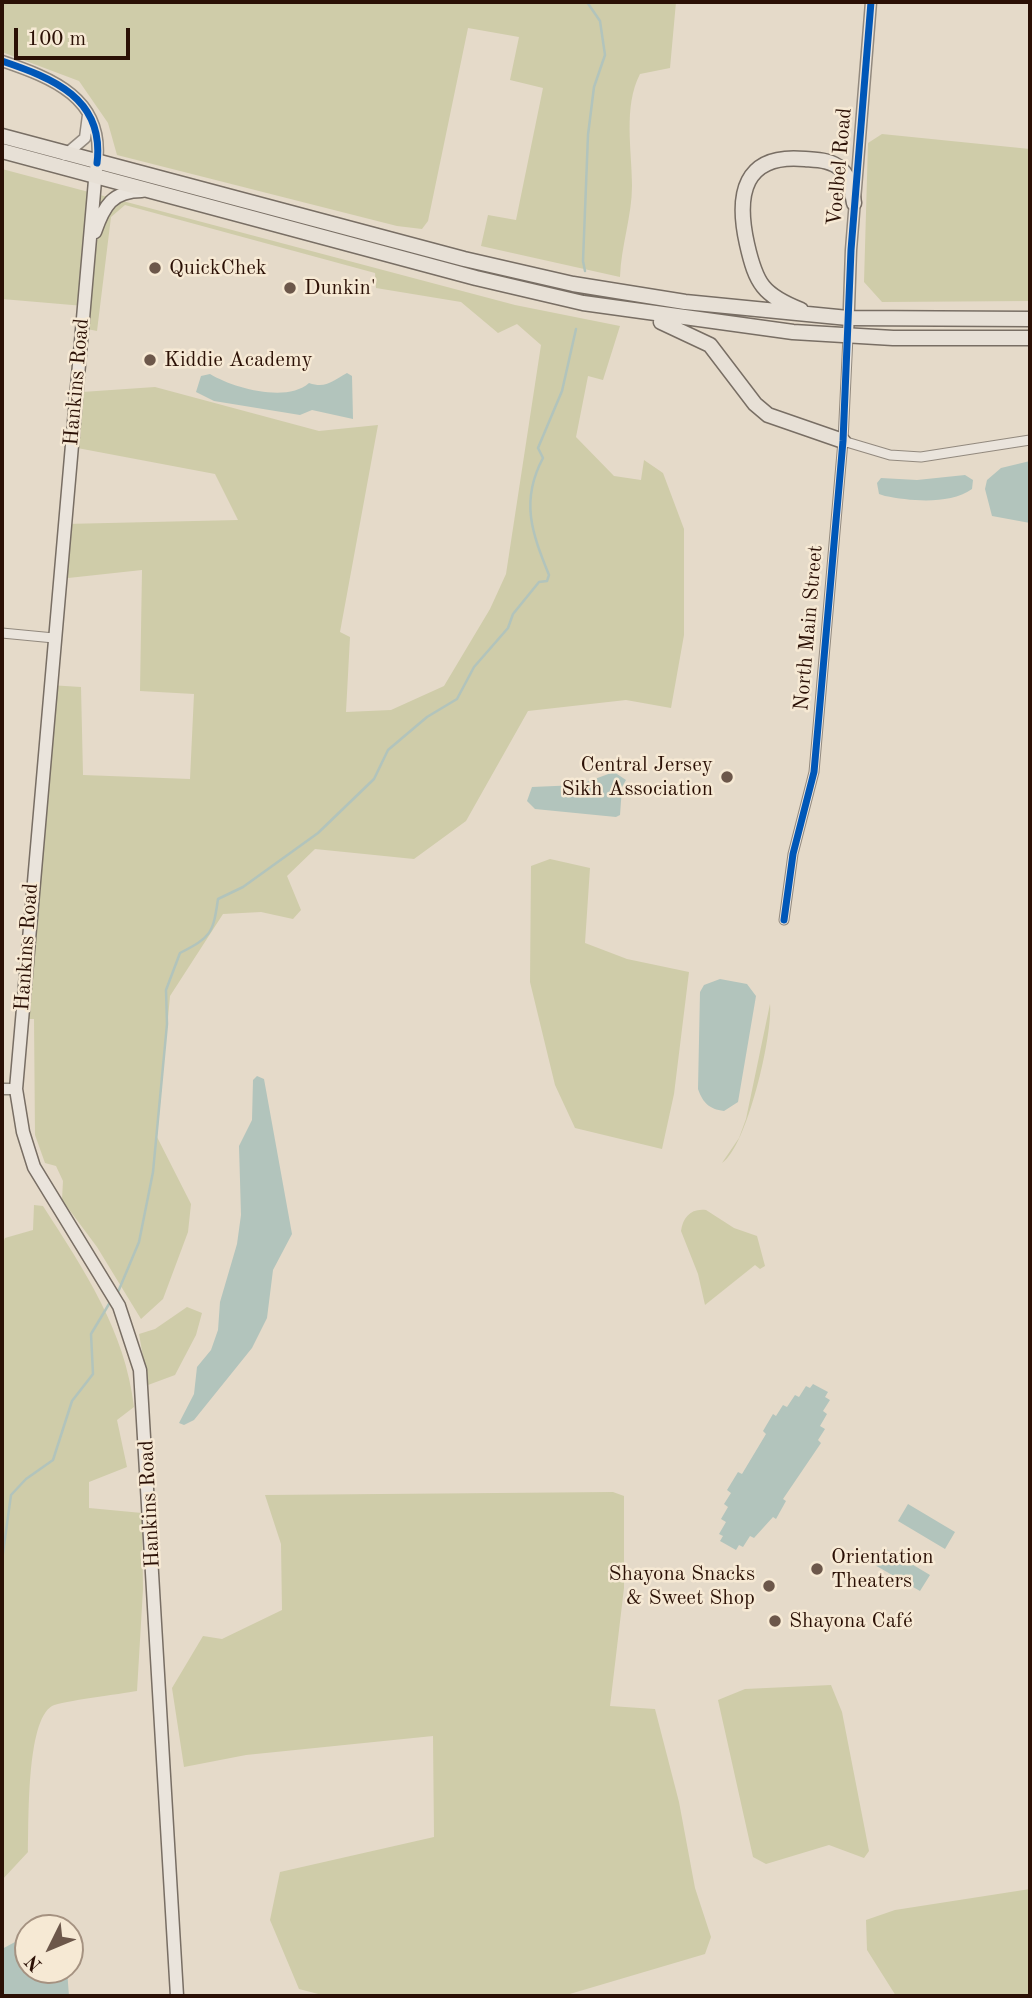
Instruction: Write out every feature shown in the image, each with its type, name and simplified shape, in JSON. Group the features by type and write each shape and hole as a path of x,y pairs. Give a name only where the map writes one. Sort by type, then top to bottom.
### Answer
{"highway":[{"path":"2,136 65,155 151,192 476,278 623,310 735,326 848,336 1030,338"},
{"path":"2,151 96,169 540,277 685,302 848,318 1030,319"},
{"path":"816,316 774,299 754,274 740,206 747,183 757,171 776,159 830,162 849,179 855,203"},
{"path":"623,310 668,324 705,341 768,415 843,441"}],"main road":[{"name":"Hankins Road","path":"96,169 16,1090 23,1132 34,1167 119,1306 140,1370 177,1996"},
{"path":"88,256 106,204 127,192 151,192"}],"street":[{"name":"Voelbel Road","path":"848,336 855,203 871,2"},
{"path":"2,61 51,79 77,99 88,112 97,139 96,169"},
{"path":"65,155 85,138 88,112"},
{"name":"North Main Street","path":"784,919 793,854 814,772 843,441 848,336"},
{"path":"843,441 890,456 921,457 1030,440"},
{"path":"2,633 54,638"},
{"path":"2,1089 16,1090"}],"shaded area":[{"path":"2,2 676,2 670,68 640,74 632,100 632,197 620,277 481,246 488,215 516,220 543,88 510,80 519,37 468,28 428,221 422,229 397,226 117,155 108,123 79,81 2,52"},
{"path":"882,134 1030,149 1030,301 882,302 864,282 868,143"},
{"path":"2,169 515,305 620,326 603,380 588,376 576,437 614,476 641,480 644,460 663,473 684,529 684,635 671,708 626,700 528,711 466,821 414,859 315,849 287,876 301,910 293,919 261,912 223,914 170,996 157,1137 191,1204 188,1232 163,1299 141,1319 97,1247 62,1200 63,1181 56,1166 45,1163 35,1135 34,1019 21,1019 49,685 81,687 83,775 190,779 194,694 140,691 142,570 59,579 65,524 238,520 215,474 72,447 82,392 155,387 319,431 378,425 340,632 350,637 346,712 391,710 444,686 490,609 506,574 541,345 517,324 498,333 461,302 376,288 375,273 125,205 111,217 97,331 82,328 84,306 2,299"},
{"path":"347,373 352,376 353,419 312,410 300,415 214,401 196,392 201,376 210,374 232,384 274,393 299,389 309,383 325,385"},
{"path":"1030,461 1030,523 992,516 985,489 987,480 1001,468"},
{"path":"965,475 973,480 972,489 941,500 885,496 879,494 877,483 881,478 917,480"},
{"path":"614,772 626,780 622,787 620,815 616,817 535,809 527,801 532,787 578,785"},
{"path":"550,859 590,868 585,943 627,959 689,972 674,1094 662,1149 575,1128 555,1085 530,982 531,866"},
{"path":"720,979 747,984 756,996 738,1102 724,1111 707,1105 698,1089 700,992 704,985"},
{"path":"770,1004 763,1063 749,1114 739,1138 746,1119"},
{"path":"257,1076 264,1079 292,1234 273,1270 267,1318 252,1348 194,1420 184,1425 179,1423 194,1394 197,1367 211,1350 218,1330 220,1302 237,1244 241,1215 239,1146 252,1120 253,1080"},
{"path":"34,1205 43,1206 87,1277 122,1352 134,1407 117,1420 127,1467 89,1482 89,1508 142,1513 143,1589 137,1691 58,1704 52,1706 44,1715 33,1751 28,1852 2,1880 2,1246 5,1238 33,1230"},
{"path":"696,1210 706,1210 734,1228 757,1236 765,1266 760,1269 755,1265 705,1305 698,1274 681,1231 689,1215"},
{"path":"187,1307 202,1313 196,1335 175,1375 148,1385 139,1334 155,1329"},
{"path":"813,1384 828,1392 825,1397 830,1400 823,1411 827,1414 820,1426 825,1429 818,1440 821,1443 783,1499 786,1501 776,1519 773,1517 754,1538 750,1536 743,1547 739,1545 736,1550 720,1541 723,1536 719,1534 726,1522 721,1519 728,1507 724,1504 731,1493 727,1490 738,1472 742,1474 766,1434 763,1431 773,1414 776,1416 783,1405 787,1407 795,1395 799,1397 806,1386 810,1388"},
{"path":"613,1492 624,1496 624,1588 610,1706 655,1709 679,1802 695,1888 711,1937 705,1954 563,1996 326,1996 299,1989 270,1920 280,1872 434,1837 433,1736 246,1755 184,1767 172,1688 203,1636 222,1639 282,1610 281,1544 265,1495"},
{"path":"908,1504 955,1532 945,1549 898,1521"},
{"path":"883,1547 930,1575 920,1591 873,1564"},
{"path":"831,1685 842,1712 869,1851 864,1858 829,1845 766,1864 753,1857 718,1700 745,1689"},
{"path":"1030,1889 1030,1996 896,1996 867,1950 866,1920 895,1910"},
{"path":"14,1943 14,1984 68,1984 69,1996 2,1996 2,1949"}],"waterway":[{"path":"585,271 583,261 588,135 594,87 605,55 600,21 587,2"},
{"path":"118,1292 139,1242 153,1172 167,1024 166,990 180,953 209,933 218,899 243,887 318,833 374,779 388,750 427,717 457,699 474,667 508,628 513,614 539,582 547,581 549,575 534,531 530,503 536,474 543,458 538,448 562,391 576,329"},
{"path":"2,1560 11,1495 26,1479 53,1460 72,1401 93,1374 91,1334 109,1304"}],"cycle path":[{"path":"784,920 793,854 814,772 843,441 851,250 871,2"},
{"path":"2,61 56,84 84,107 93,122 97,141 97,163"}],"place":[{"name":"QuickChek","path":"155,268"},
{"name":"Dunkin'","path":"290,288"},
{"name":"Kiddie Academy","path":"150,360"},
{"name":"Central Jersey Sikh Association","path":"727,777"},
{"name":"Orientation Theaters","path":"817,1569"},
{"name":"Shayona Snacks & Sweet Shop","path":"769,1586"},
{"name":"Shayona Café","path":"775,1621"}]}
